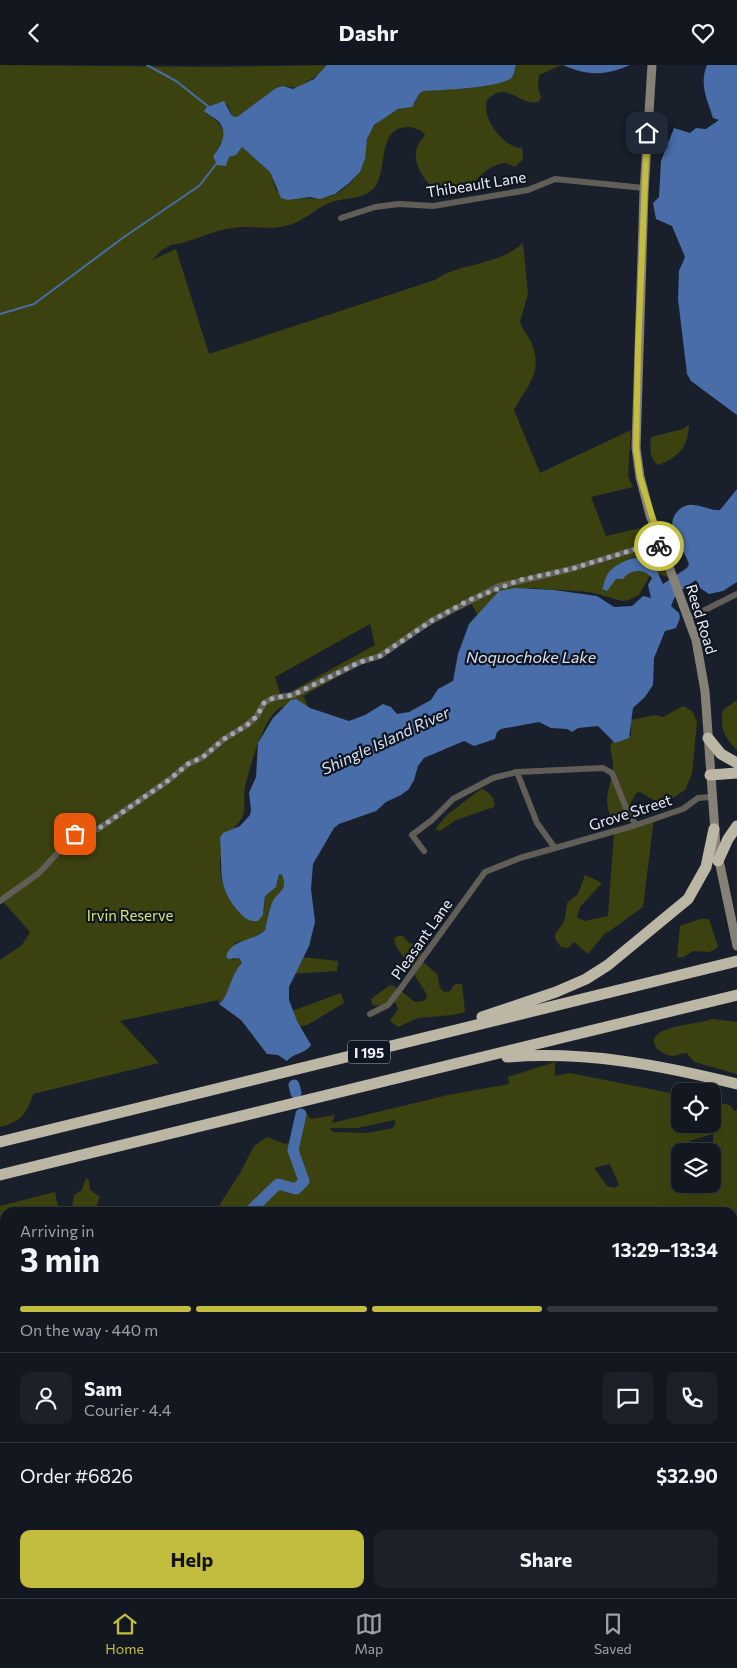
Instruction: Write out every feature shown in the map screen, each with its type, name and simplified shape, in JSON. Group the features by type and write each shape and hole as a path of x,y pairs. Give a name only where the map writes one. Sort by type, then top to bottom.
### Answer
{"highway":[{"path":"708,737 721,754 737,763"},
{"path":"710,775 737,773"},
{"path":"718,861 728,839 737,826"},
{"path":"420,1039 556,992 601,970 688,899 706,867 714,829"},
{"name":"I 195","path":"0,1141 735,961"},
{"name":"I 195","path":"0,1175 737,995"},
{"path":"473,1059 550,1054 595,1056 737,1085"}],"street":[{"name":"Reed Road","path":"652,65 644,188 636,448 640,477 661,545 689,618 701,665 718,861 737,944"},
{"name":"Thibeault Lane","path":"341,218 375,207 399,204 433,206 528,190 555,179 644,188"},
{"path":"0,901 39,873 75,834 98,829 169,780 188,764 203,757 224,739 247,725 257,716 264,703 273,698 293,695 360,662 380,656 431,621 499,586 571,569 639,548 661,545"},
{"path":"689,618 736,596"},
{"path":"424,851 412,835 432,820 453,799 493,778 517,772 603,768 612,773 626,808 636,825"},
{"path":"517,772 537,823 555,849"},
{"name":"Grove Street","path":"485,872 502,864 636,825 683,809 698,798 711,797"},
{"name":"Pleasant Lane","path":"370,1014 388,1005 485,872"}],"green space":[{"name":"Irvin Reserve","path":"0,65 214,67 334,65 297,88 283,86 276,88 237,117 232,116 228,105 219,103 209,106 206,114 218,122 223,132 221,144 213,156 227,164 229,157 242,147 270,172 276,190 288,200 328,197 344,188 354,179 364,163 367,140 372,128 379,121 399,109 415,103 419,94 423,91 485,86 513,77 516,65 562,65 539,75 538,87 541,98 538,102 525,101 501,92 494,94 487,100 487,115 499,136 518,148 522,147 523,159 515,167 506,163 499,164 483,173 466,190 445,192 434,188 425,180 419,169 416,157 417,149 425,135 420,130 409,127 398,129 391,134 387,143 377,183 367,193 358,197 337,200 326,204 295,223 282,227 225,229 171,245 162,250 152,260 176,249 209,354 435,280 455,270 502,256 523,243 528,294 520,322 531,342 536,362 535,371 529,386 514,410 540,473 631,430 628,476 633,487 591,497 606,536 649,526 668,577 658,574 649,558 637,557 629,559 619,566 651,574 639,595 629,600 622,601 590,592 530,588 480,620 471,603 303,696 309,708 286,706 276,711 258,743 245,788 243,815 224,844 220,866 224,887 243,917 264,911 265,896 277,884 279,874 282,875 284,885 272,903 265,930 251,939 235,943 232,960 239,958 242,963 235,973 222,1001 219,1004 218,1000 120,1021 159,1063 33,1094 28,1107 18,1120 0,1127 0,960 22,945 30,932 0,898","holes":["370,624 375,645 281,697 275,677"]},
{"path":"689,425 687,440 681,451 671,459 658,465 652,456 650,448 651,437 683,429"},
{"path":"737,700 737,750 726,737 722,716 723,710"},
{"path":"683,706 692,711 697,722 692,774 685,790 662,805 640,792 636,793 624,816 618,820 610,815 607,801 613,771 610,747 612,741 615,743 631,735 631,720 655,715 663,717"},
{"path":"481,789 491,796 494,801 494,807 456,820 440,831 435,829 447,815"},
{"path":"654,818 643,907 607,933 607,931 588,954 574,942 568,948 561,947 555,934 564,921 567,903 578,894 585,875 602,883 580,907 577,917 584,921 608,916 614,832"},
{"path":"700,919 709,919 718,947 709,952 693,951 683,957 677,957 680,926"},
{"path":"398,936 403,936 409,943 421,945 422,961 437,974 440,988 444,992 450,991 455,984 462,984 465,1012 418,1018 398,1027 390,1021 398,1009 396,1003 378,1006 372,1004 371,999 390,985 396,987 415,1002 424,1001 427,998 426,993 396,946 394,939"},
{"path":"302,957 338,961 337,971 291,974"},
{"path":"341,993 344,1003 307,1025 301,1026 284,1014"},
{"path":"713,1019 737,1022 737,1074 694,1062 687,1053 674,1056 667,1055 655,1046 655,1038 663,1031"},
{"path":"555,1062 555,1076 570,1073 671,1093 671,1133 721,1133 721,1103 730,1105 734,1111 737,1110 737,1207 218,1207 240,1173 254,1146 267,1137 285,1144 292,1142 299,1117 302,1113 307,1114 311,1119 335,1115 332,1123 448,1095 509,1084 508,1077","holes":["394,1120 396,1123 393,1128 367,1133 333,1132 329,1128 357,1128","610,1164 619,1185 614,1188 607,1186 594,1168"]},
{"path":"86,1178 89,1181 90,1190 100,1197 96,1207 72,1207 74,1195 82,1190"},
{"path":"55,1192 58,1207 0,1207"}],"water":[{"path":"327,65 516,65 513,76 510,79 493,85 423,91 419,94 412,107 398,109 374,125 367,139 365,159 360,172 335,194 320,199 310,197 288,200 281,198 270,172 242,147 236,155 229,157 226,166 217,165 213,156 220,145 223,132 220,123 204,111 207,107 224,101 232,116 237,117 276,88 283,86 293,89 314,79"},
{"path":"563,65 630,65 604,73 588,73"},
{"path":"707,65 737,65 737,415 691,381 687,374 678,299 679,271 685,257 672,226 656,219 653,203 659,197 661,161 674,128 690,133 696,128 706,129 719,120 713,118 705,91 704,79"},
{"name":"Noquochoke Lake","path":"737,489 737,582 723,591 709,594 700,588 696,580 676,594 671,606 679,613 680,618 676,628 665,631 654,658 653,685 645,697 633,708 629,738 615,743 598,726 578,728 572,732 567,729 551,728 539,722 501,729 497,732 495,739 474,746 464,741 424,758 418,766 409,789 386,802 376,811 339,824 334,828 313,864 311,889 315,922 309,946 289,987 289,1000 297,1021 311,1045 287,1061 278,1055 267,1054 241,1020 219,1004 242,963 239,958 228,959 226,956 229,950 238,943 255,937 265,930 272,903 283,888 284,881 282,875 279,874 276,887 265,896 263,915 258,921 245,918 231,902 223,885 220,838 223,833 240,826 250,815 249,793 256,777 258,743 273,718 291,700 296,699 310,708 349,721 365,715 383,704 391,707 397,714 409,712 431,700 438,689 453,681 458,654 469,624 499,591 515,588 554,590 597,596 614,607 632,606 643,596 651,598 648,585 652,578 641,571 629,573 623,579 616,579 607,591 602,589 609,572 629,559 642,558 652,562 663,584 687,568 689,564 687,558 676,539 672,526 676,513 679,509 688,505 720,510"}],"waterway":[{"path":"147,65 176,81 209,107"},
{"path":"0,314 34,304 124,237 199,186 217,163"},
{"name":"Shingle Island River","path":"294,1085 296,1093"},
{"name":"Shingle Island River","path":"254,1207 278,1184 296,1189 304,1181 293,1150 301,1114"}],"way so far":[{"path":"75,834 98,829 169,780 188,764 203,757 224,739 247,725 257,716 264,703 273,698 293,695 325,681 348,667 380,656 431,621 469,600 499,586 520,580 545,576 639,548 659,546"}],"route":[{"path":"647,133 636,448 640,477 650,515 661,545 659,546"}]}
